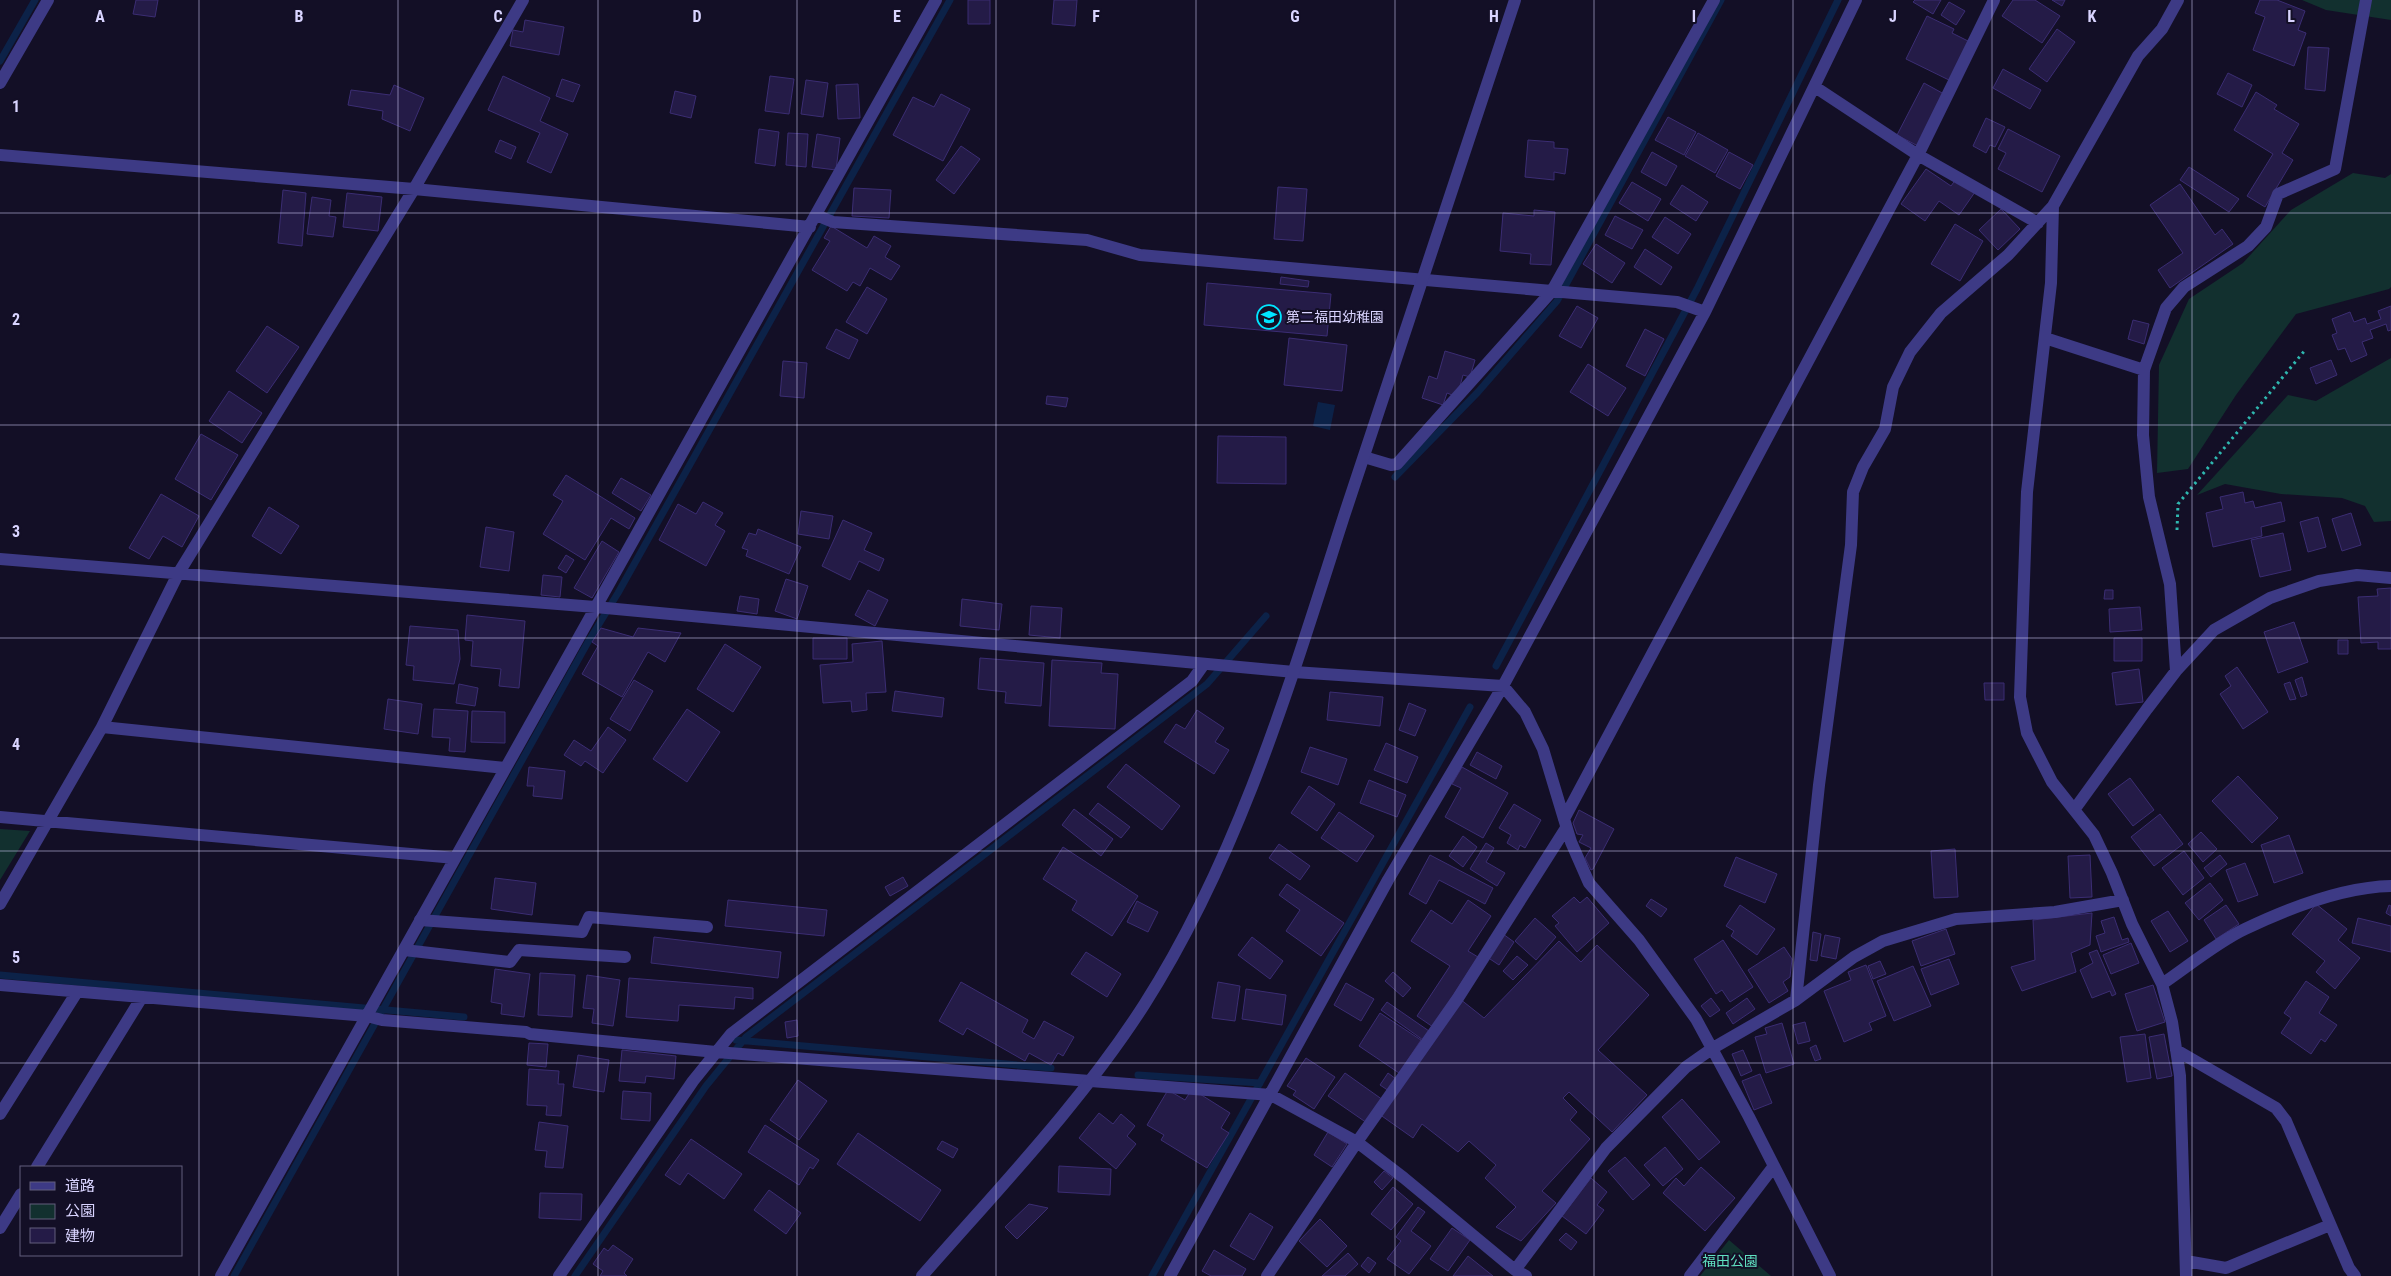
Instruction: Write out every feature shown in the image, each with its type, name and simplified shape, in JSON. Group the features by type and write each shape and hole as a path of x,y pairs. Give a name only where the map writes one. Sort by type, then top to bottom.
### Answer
{"street":[{"path":"0,83 48,0"},
{"path":"0,904 102,727 178,574 414,189 523,0"},
{"path":"824,218 824,198 936,0"},
{"path":"922,1276 1093,1080 1145,1003 1195,916 1251,791 1294,672 1421,280 1515,0"},
{"path":"1364,457 1391,465 1397,464 1558,292 1714,0"},
{"path":"1170,1276 1259,1093 1503,686 1695,308 1815,87 1856,0"},
{"path":"1267,1276 1357,1142 1458,998 1565,823 1918,155 1994,0"},
{"path":"1796,1000 1819,785 1852,545 1852,492 1862,467 1885,429 1893,387 1910,352 1941,314 2008,255 2053,206 2138,56 2162,29 2178,0"},
{"path":"2176,670 2170,584 2149,497 2143,436 2144,370 2166,308 2184,287 2248,246 2266,227 2278,194 2335,169 2366,0"},
{"path":"1815,87 1918,155 2038,223"},
{"path":"0,155 414,189 810,227"},
{"path":"2053,206 2051,282 2027,492 2020,697 2027,733 2052,782 2094,835 2132,924 2162,984 2172,1022 2180,1076 2186,1276"},
{"path":"221,1276 428,921 455,858 505,768 603,608 810,227 824,218 1087,240 1140,255 1558,292 1695,308"},
{"path":"2045,338 2144,370"},
{"path":"0,559 603,608 1294,672 1503,686 1525,712 1543,749 1565,823 1589,882 1639,940 1696,1019 1713,1048 1830,1276"},
{"path":"2074,810 2176,670 2214,630 2270,598 2319,581 2357,576 2391,578"},
{"path":"559,1276 693,1081 731,1034 1192,681 1209,664"},
{"path":"102,727 505,768"},
{"path":"0,817 455,858"},
{"path":"2162,984 2244,929 2336,893 2372,886 2391,886"},
{"path":"0,986 373,1014 530,1034 737,1054 1259,1093 1357,1142 1520,1273 1606,1148 1686,1067 1713,1048 1796,1000 1854,957 1883,941 1956,919 2055,912 2123,900"},
{"path":"428,921 582,932 589,917 707,927"},
{"path":"410,951 510,962 519,950 625,957"},
{"path":"0,1114 77,992"},
{"path":"38,1166 142,997"},
{"path":"2176,1050 2276,1108 2286,1121 2349,1268 2355,1276"},
{"path":"1690,1276 1774,1166"},
{"path":"0,1228 20,1196"},
{"path":"2186,1261 2226,1268 2330,1224"}],"path":[{"path":"2178,504 2306,350"}],"green space":[{"path":"2302,0 2391,0 2391,20 2326,10"},
{"path":"2353,173 2385,178 2391,174 2391,287 2296,314 2236,395 2188,469 2157,473 2159,365 2189,299 2243,263 2291,210"},
{"path":"2391,358 2391,521 2374,522 2365,506 2342,498 2281,494 2225,484 2197,495 2288,395 2316,401"},
{"path":"0,829 30,831 0,880"},
{"name":"福田公園","path":"1729,1240 1771,1276 1700,1276"}],"water":[{"path":"1318,402 1335,405 1330,430 1313,426"}],"building":[{"path":"136,0 158,0 155,17 133,14"},
{"path":"968,0 990,0 990,24 968,24"},
{"path":"1054,0 1077,0 1075,26 1052,24"},
{"path":"1915,0 1941,0 1933,14 1913,2"},
{"path":"2013,0 2035,0 2060,16 2042,43 2002,16"},
{"path":"2052,0 2065,0 2062,6"},
{"path":"2260,0 2277,0 2305,11 2298,30 2306,33 2294,66 2253,50 2265,17 2255,13"},
{"path":"1949,2 1965,11 1956,25 1941,15"},
{"path":"1927,16 1954,29 1952,33 1970,42 1951,81 1906,59"},
{"path":"525,20 564,27 559,55 510,46 513,30 523,32"},
{"path":"2057,29 2075,42 2047,82 2029,69"},
{"path":"2308,47 2329,48 2325,91 2305,89"},
{"path":"2003,69 2041,90 2030,109 1993,88"},
{"path":"2228,73 2252,85 2242,107 2217,94"},
{"path":"503,76 550,98 540,121 568,134 551,173 527,162 540,133 488,110"},
{"path":"770,76 794,79 789,114 765,111"},
{"path":"562,79 580,85 573,102 556,96"},
{"path":"806,80 828,83 823,117 801,114"},
{"path":"1924,83 1944,94 1918,146 1897,135"},
{"path":"858,84 860,118 838,119 836,85"},
{"path":"394,85 424,98 410,131 382,119 383,111 348,105 351,90 390,95"},
{"path":"675,91 696,96 691,118 670,113"},
{"path":"2256,92 2277,105 2274,109 2299,124 2282,153 2293,160 2265,207 2247,196 2273,154 2234,130"},
{"path":"941,94 970,109 943,161 893,135 913,97 934,107"},
{"path":"1668,117 1696,132 1684,155 1655,140"},
{"path":"1986,118 2005,127 1995,147 1990,145 1986,153 1973,146"},
{"path":"759,129 779,132 775,166 755,163"},
{"path":"2008,129 2060,156 2042,192 1998,169 2006,153 1998,149"},
{"path":"788,133 808,134 806,167 786,165"},
{"path":"1698,133 1728,150 1715,173 1685,156"},
{"path":"817,134 840,138 836,170 812,167"},
{"path":"500,140 516,147 511,159 495,152"},
{"path":"1528,140 1554,142 1554,148 1568,149 1565,174 1554,172 1554,180 1525,177"},
{"path":"961,146 980,159 954,194 936,180"},
{"path":"1652,152 1677,166 1666,186 1641,172"},
{"path":"1729,152 1753,165 1740,189 1716,176"},
{"path":"2189,167 2239,199 2229,212 2180,180"},
{"path":"1926,169 1951,186 1956,179 1975,192 1959,215 1939,201 1925,221 1901,204"},
{"path":"1632,182 1661,199 1648,221 1619,203"},
{"path":"2180,184 2215,235 2222,229 2233,244 2170,288 2158,270 2183,253 2150,205"},
{"path":"1682,185 1708,202 1696,221 1670,204"},
{"path":"1278,187 1307,189 1303,241 1274,239"},
{"path":"854,188 891,190 889,218 852,216"},
{"path":"283,190 306,193 302,246 278,243"},
{"path":"347,193 382,197 378,231 343,227"},
{"path":"312,197 331,200 329,216 336,217 333,237 307,234"},
{"path":"2001,209 2020,229 1998,250 1979,230"},
{"path":"1534,210 1555,212 1551,265 1530,264 1531,254 1500,251 1503,213 1534,216"},
{"path":"1615,216 1643,230 1632,249 1605,235"},
{"path":"1665,217 1691,234 1678,254 1652,237"},
{"path":"1955,224 1983,241 1960,281 1931,264"},
{"path":"831,226 867,248 874,236 891,246 885,257 900,266 891,280 870,268 860,286 853,282 847,291 812,270 830,241 824,238"},
{"path":"1596,244 1625,263 1612,283 1583,264"},
{"path":"1645,249 1672,267 1661,285 1634,267"},
{"path":"1281,277 1309,281 1308,287 1280,284"},
{"path":"1207,283 1331,294 1327,336 1204,325"},
{"path":"867,287 887,299 867,334 846,322"},
{"path":"1577,306 1598,318 1581,348 1559,336"},
{"path":"2391,306 2391,330 2388,331 2386,324 2370,330 2373,338 2362,342 2367,355 2351,362 2345,348 2338,350 2332,335 2337,333 2332,319 2350,312 2354,322 2365,318 2367,324 2381,319 2378,311"},
{"path":"2133,320 2149,324 2144,344 2128,339"},
{"path":"267,326 299,347 267,393 236,371"},
{"path":"836,329 858,340 849,359 826,348"},
{"path":"1645,329 1664,339 1645,376 1626,366"},
{"path":"1289,338 1347,345 1342,391 1284,385"},
{"path":"1445,351 1475,360 1470,377 1463,375 1457,397 1447,393 1443,405 1422,398 1429,376 1437,379"},
{"path":"2331,360 2337,375 2316,384 2310,368"},
{"path":"783,361 807,363 804,398 780,396"},
{"path":"1588,364 1626,388 1608,416 1570,392"},
{"path":"229,391 262,413 242,443 209,421"},
{"path":"1047,396 1068,398 1066,407 1046,404"},
{"path":"201,434 238,455 211,500 175,479"},
{"path":"1218,436 1286,437 1286,484 1217,483"},
{"path":"566,475 635,518 629,529 611,518 585,560 543,534 563,501 553,495"},
{"path":"621,478 651,495 641,511 612,493"},
{"path":"2243,492 2245,503 2253,501 2255,508 2281,502 2285,521 2261,527 2262,536 2213,547 2206,513 2223,509 2220,497"},
{"path":"161,494 199,516 182,547 163,536 149,559 129,548"},
{"path":"703,502 723,513 715,525 725,531 706,566 659,540 678,504 696,514"},
{"path":"269,507 299,526 281,554 252,536"},
{"path":"801,511 833,516 829,539 798,534"},
{"path":"2351,513 2361,545 2342,551 2332,519"},
{"path":"2318,517 2326,547 2308,552 2300,522"},
{"path":"843,520 872,533 864,550 884,559 879,571 859,561 850,580 822,566"},
{"path":"486,527 514,532 509,571 480,567"},
{"path":"758,529 801,547 789,574 746,556 748,550 742,548 749,533 756,535"},
{"path":"2283,533 2291,570 2260,577 2251,540"},
{"path":"602,541 619,552 592,598 574,588"},
{"path":"566,555 574,560 566,573 558,568"},
{"path":"543,575 562,577 560,597 541,595"},
{"path":"786,579 808,586 797,619 775,611"},
{"path":"2391,588 2391,649 2378,649 2378,642 2361,643 2358,597 2378,596 2377,589"},
{"path":"868,590 888,600 875,626 855,615"},
{"path":"2105,590 2113,590 2113,599 2104,599"},
{"path":"740,596 759,599 757,614 737,611"},
{"path":"962,599 1002,604 999,630 960,626"},
{"path":"1031,606 1062,608 1060,638 1029,635"},
{"path":"2140,607 2142,630 2110,632 2109,609"},
{"path":"467,615 525,621 519,688 499,686 501,669 471,666 473,641 465,640"},
{"path":"2294,622 2308,662 2278,673 2264,632"},
{"path":"410,626 458,630 460,659 454,684 413,680 414,666 406,665"},
{"path":"601,628 633,637 638,628 681,633 665,662 648,652 622,697 582,674 598,646 592,642"},
{"path":"813,638 847,638 847,659 813,659"},
{"path":"2114,638 2142,638 2142,661 2114,661"},
{"path":"2338,640 2348,640 2348,654 2338,654"},
{"path":"882,641 886,692 866,693 867,710 852,712 851,701 823,703 820,665 853,662 852,644"},
{"path":"725,644 761,667 733,712 697,689"},
{"path":"980,658 1044,663 1041,706 1005,703 1006,692 978,689"},
{"path":"1052,660 1102,663 1101,673 1118,674 1115,729 1049,726"},
{"path":"2237,667 2268,712 2243,729 2220,694 2231,686 2225,676"},
{"path":"2139,669 2143,702 2116,705 2112,673"},
{"path":"2302,677 2307,695 2301,697 2295,680"},
{"path":"634,680 653,691 630,731 610,719"},
{"path":"2290,682 2296,699 2290,700 2284,684"},
{"path":"1984,683 2004,683 2004,700 1985,700"},
{"path":"459,684 478,688 475,706 456,703"},
{"path":"895,691 944,698 942,717 892,711"},
{"path":"1330,692 1383,697 1380,726 1327,720"},
{"path":"388,699 422,704 418,734 384,729"},
{"path":"1409,703 1426,710 1415,736 1399,730"},
{"path":"434,709 468,711 465,752 449,751 450,738 432,737"},
{"path":"687,709 720,732 687,782 653,759"},
{"path":"1197,710 1224,728 1215,742 1229,750 1214,774 1164,742 1176,724 1185,729"},
{"path":"472,711 505,712 505,743 471,742"},
{"path":"608,727 626,740 603,773 585,761 581,766 564,755 574,740 591,751"},
{"path":"1386,743 1418,757 1407,783 1374,770"},
{"path":"1310,747 1347,759 1338,785 1301,772"},
{"path":"1477,752 1502,766 1496,779 1470,765"},
{"path":"1126,764 1180,806 1162,830 1107,787"},
{"path":"529,767 565,771 562,799 533,796 534,786 527,786"},
{"path":"1462,767 1508,793 1483,838 1445,817 1461,788 1452,784"},
{"path":"2238,776 2278,818 2252,843 2212,801"},
{"path":"2130,778 2154,810 2133,826 2108,794"},
{"path":"1369,780 1406,795 1397,817 1360,803"},
{"path":"1309,786 1335,804 1317,831 1291,813"},
{"path":"1098,803 1130,827 1121,838 1089,814"},
{"path":"1514,804 1541,820 1525,848 1520,845 1518,850 1507,843 1511,835 1499,828"},
{"path":"1074,809 1113,839 1101,856 1062,825"},
{"path":"1579,810 1614,829 1591,870 1585,858 1591,848 1579,842 1583,835 1577,834 1573,823"},
{"path":"1339,812 1374,836 1357,862 1321,838"},
{"path":"2160,814 2183,844 2154,866 2131,837"},
{"path":"2201,832 2217,849 2203,862 2188,844"},
{"path":"2289,835 2303,873 2274,883 2261,845"},
{"path":"1463,836 1477,847 1463,867 1449,856"},
{"path":"1486,843 1494,848 1486,862 1505,873 1497,886 1470,869"},
{"path":"1279,844 1310,866 1300,880 1269,858"},
{"path":"1063,847 1138,896 1112,936 1072,910 1077,901 1043,879"},
{"path":"1955,849 1958,897 1934,898 1931,851"},
{"path":"2184,851 2204,878 2183,895 2162,868"},
{"path":"1430,855 1493,888 1485,904 1439,880 1426,904 1409,894"},
{"path":"2090,855 2092,897 2070,898 2068,856"},
{"path":"2220,855 2227,864 2211,877 2204,868"},
{"path":"1736,857 1777,874 1765,903 1724,886"},
{"path":"2245,863 2258,895 2238,902 2226,870"},
{"path":"903,877 908,886 890,896 885,887"},
{"path":"495,878 536,883 532,915 491,909"},
{"path":"2210,883 2223,900 2199,920 2185,903"},
{"path":"1287,884 1344,923 1321,956 1286,931 1300,910 1279,895"},
{"path":"1574,897 1580,903 1587,897 1609,923 1577,952 1555,926 1559,923 1552,916"},
{"path":"1651,899 1667,909 1661,917 1646,906"},
{"path":"728,900 827,910 824,936 725,926"},
{"path":"1468,900 1491,916 1468,951 1478,957 1433,1027 1417,1016 1450,966 1411,941 1431,910 1452,924"},
{"path":"1137,901 1158,912 1148,932 1127,922"},
{"path":"2316,904 2347,929 2338,940 2360,958 2335,989 2316,972 2325,961 2292,934"},
{"path":"1740,905 1775,929 1757,955 1731,936 1734,931 1726,926"},
{"path":"2226,905 2239,924 2216,939 2204,920"},
{"path":"2389,905 2391,906 2391,916 2386,913"},
{"path":"2168,911 2188,941 2170,952 2151,921"},
{"path":"2092,913 2090,945 2071,953 2076,972 2022,991 2011,967 2035,960 2033,920"},
{"path":"2114,917 2122,940 2128,938 2129,942 2101,952 2096,936 2105,933 2101,921"},
{"path":"1535,918 1556,937 1536,960 1515,941"},
{"path":"2358,918 2391,926 2391,952 2352,943"},
{"path":"1946,929 1955,954 1921,966 1912,941"},
{"path":"1813,932 1821,934 1817,961 1810,960"},
{"path":"1503,934 1514,942 1499,965 1487,957"},
{"path":"1825,935 1840,938 1836,959 1821,956"},
{"path":"654,937 781,952 778,978 651,963"},
{"path":"1252,937 1283,961 1270,979 1238,955"},
{"path":"1723,940 1753,987 1730,1002 1722,990 1716,994 1694,959"},
{"path":"1559,941 1581,962 1597,945 1649,995 1598,1050 1647,1095 1612,1132 1569,1092 1563,1098 1577,1112 1570,1120 1590,1139 1542,1191 1556,1203 1521,1241 1496,1227 1516,1207 1485,1178 1496,1165 1469,1141 1458,1152 1422,1124 1413,1138 1379,1114 1460,999 1484,1018"},
{"path":"2131,943 2139,963 2111,974 2103,955"},
{"path":"1784,947 1792,959 1790,977 1783,982 1788,991 1769,1003 1748,970"},
{"path":"2097,950 2116,994 2112,996 2110,991 2092,998 2080,970 2093,963 2089,953"},
{"path":"1086,952 1121,974 1107,997 1071,974"},
{"path":"1517,956 1528,965 1513,980 1503,971"},
{"path":"1949,959 1959,984 1931,995 1921,969"},
{"path":"1880,961 1886,974 1873,979 1868,966"},
{"path":"1866,965 1886,1016 1869,1023 1872,1030 1844,1042 1824,991 1851,980 1848,972"},
{"path":"1913,966 1931,1006 1894,1021 1877,981"},
{"path":"495,969 530,974 524,1017 501,1014 502,1004 491,1002"},
{"path":"1393,972 1411,988 1403,997 1385,981"},
{"path":"540,973 575,975 572,1017 538,1015"},
{"path":"587,975 620,980 613,1026 592,1023 594,1009 583,1008"},
{"path":"629,978 753,988 753,999 735,997 734,1009 679,1005 678,1021 626,1017"},
{"path":"2306,981 2329,997 2319,1013 2337,1025 2325,1042 2321,1039 2311,1054 2281,1033 2291,1018 2284,1013"},
{"path":"961,982 1028,1020 1022,1032 1034,1039 1044,1021 1074,1037 1063,1056 1058,1053 1051,1065 1029,1053 1025,1061 967,1028 963,1035 939,1021"},
{"path":"1218,982 1240,986 1235,1021 1212,1018"},
{"path":"1346,983 1374,999 1361,1021 1334,1005"},
{"path":"2153,985 2165,1022 2137,1031 2125,994"},
{"path":"1246,989 1286,995 1282,1025 1242,1019"},
{"path":"1711,998 1720,1010 1710,1017 1701,1006"},
{"path":"1747,998 1755,1009 1733,1024 1726,1013"},
{"path":"1387,1002 1429,1031 1423,1040 1381,1010"},
{"path":"1380,1013 1421,1040 1399,1073 1359,1046"},
{"path":"797,1020 798,1036 787,1038 785,1022"},
{"path":"1805,1022 1810,1041 1798,1044 1793,1025"},
{"path":"1782,1023 1794,1064 1766,1073 1755,1037 1767,1034 1765,1028"},
{"path":"2145,1034 2151,1078 2127,1082 2120,1037"},
{"path":"2164,1034 2172,1076 2157,1079 2149,1037"},
{"path":"529,1043 548,1044 546,1067 527,1065"},
{"path":"1816,1045 1821,1059 1815,1061 1810,1048"},
{"path":"622,1050 676,1056 674,1079 646,1076 645,1083 619,1081"},
{"path":"1743,1050 1752,1071 1741,1076 1732,1054"},
{"path":"578,1055 609,1060 604,1092 573,1087"},
{"path":"1306,1058 1335,1077 1314,1109 1293,1095 1296,1091 1287,1086"},
{"path":"529,1069 559,1071 558,1084 564,1084 561,1116 546,1115 547,1106 527,1105"},
{"path":"1345,1073 1383,1100 1367,1123 1328,1096"},
{"path":"1388,1073 1396,1079 1389,1091 1380,1085"},
{"path":"1760,1074 1772,1103 1754,1110 1742,1081"},
{"path":"798,1080 827,1101 799,1140 770,1120"},
{"path":"1192,1089 1230,1113 1221,1128 1229,1133 1207,1168 1161,1140 1164,1135 1147,1125 1168,1090 1185,1100"},
{"path":"623,1091 651,1093 650,1121 621,1119"},
{"path":"1682,1099 1720,1142 1699,1160 1662,1117"},
{"path":"1099,1113 1113,1124 1121,1114 1135,1126 1127,1136 1136,1144 1116,1169 1079,1138"},
{"path":"539,1122 568,1126 563,1168 545,1167 547,1151 535,1150"},
{"path":"765,1125 819,1160 813,1169 810,1167 799,1185 748,1152"},
{"path":"1328,1132 1347,1144 1332,1167 1314,1155"},
{"path":"858,1133 941,1190 920,1221 837,1164"},
{"path":"691,1139 742,1174 724,1199 688,1173 680,1185 665,1175"},
{"path":"942,1141 958,1149 953,1158 937,1149"},
{"path":"1665,1147 1683,1169 1663,1186 1644,1165"},
{"path":"1625,1157 1650,1185 1633,1200 1608,1171"},
{"path":"1059,1166 1111,1169 1110,1195 1058,1192"},
{"path":"1701,1167 1735,1198 1705,1231 1663,1193 1676,1178 1684,1186"},
{"path":"1384,1171 1393,1178 1382,1190 1374,1182"},
{"path":"1591,1178 1607,1192 1597,1205 1604,1210 1586,1234 1562,1216"},
{"path":"1393,1187 1413,1204 1391,1230 1371,1214"},
{"path":"769,1190 801,1213 786,1234 754,1210"},
{"path":"540,1193 582,1194 581,1220 539,1218"},
{"path":"1029,1204 1048,1208 1017,1239 1005,1227"},
{"path":"1418,1207 1425,1212 1411,1231 1431,1246 1409,1274 1387,1259 1401,1241 1396,1237"},
{"path":"1250,1213 1273,1227 1254,1260 1230,1246"},
{"path":"1320,1219 1347,1246 1327,1267 1299,1241"},
{"path":"1452,1228 1470,1240 1448,1271 1430,1259"},
{"path":"1566,1233 1577,1242 1571,1250 1559,1240"},
{"path":"613,1245 633,1259 624,1273 627,1276 600,1276 603,1271 593,1264 604,1248 608,1251"},
{"path":"1214,1250 1246,1269 1242,1276 1211,1276 1202,1271"},
{"path":"1348,1253 1358,1264 1345,1276 1322,1276"},
{"path":"1468,1256 1493,1276 1453,1276"},
{"path":"1368,1257 1376,1263 1369,1273 1361,1266"}],"waterway":[{"path":"0,61 35,0"},
{"path":"234,1276 588,642 618,593 950,0"},
{"path":"1395,477 1478,392 1557,301 1721,0"},
{"path":"1496,666 1697,289 1838,0"},
{"path":"575,1276 706,1086 746,1037 1207,684 1266,616"},
{"path":"1152,1276 1470,707"},
{"path":"0,975 464,1017"},
{"path":"736,1040 1051,1068"},
{"path":"1138,1075 1260,1083"}],"place":[{"name":"第二福田幼稚園","path":"1269,317"}]}
